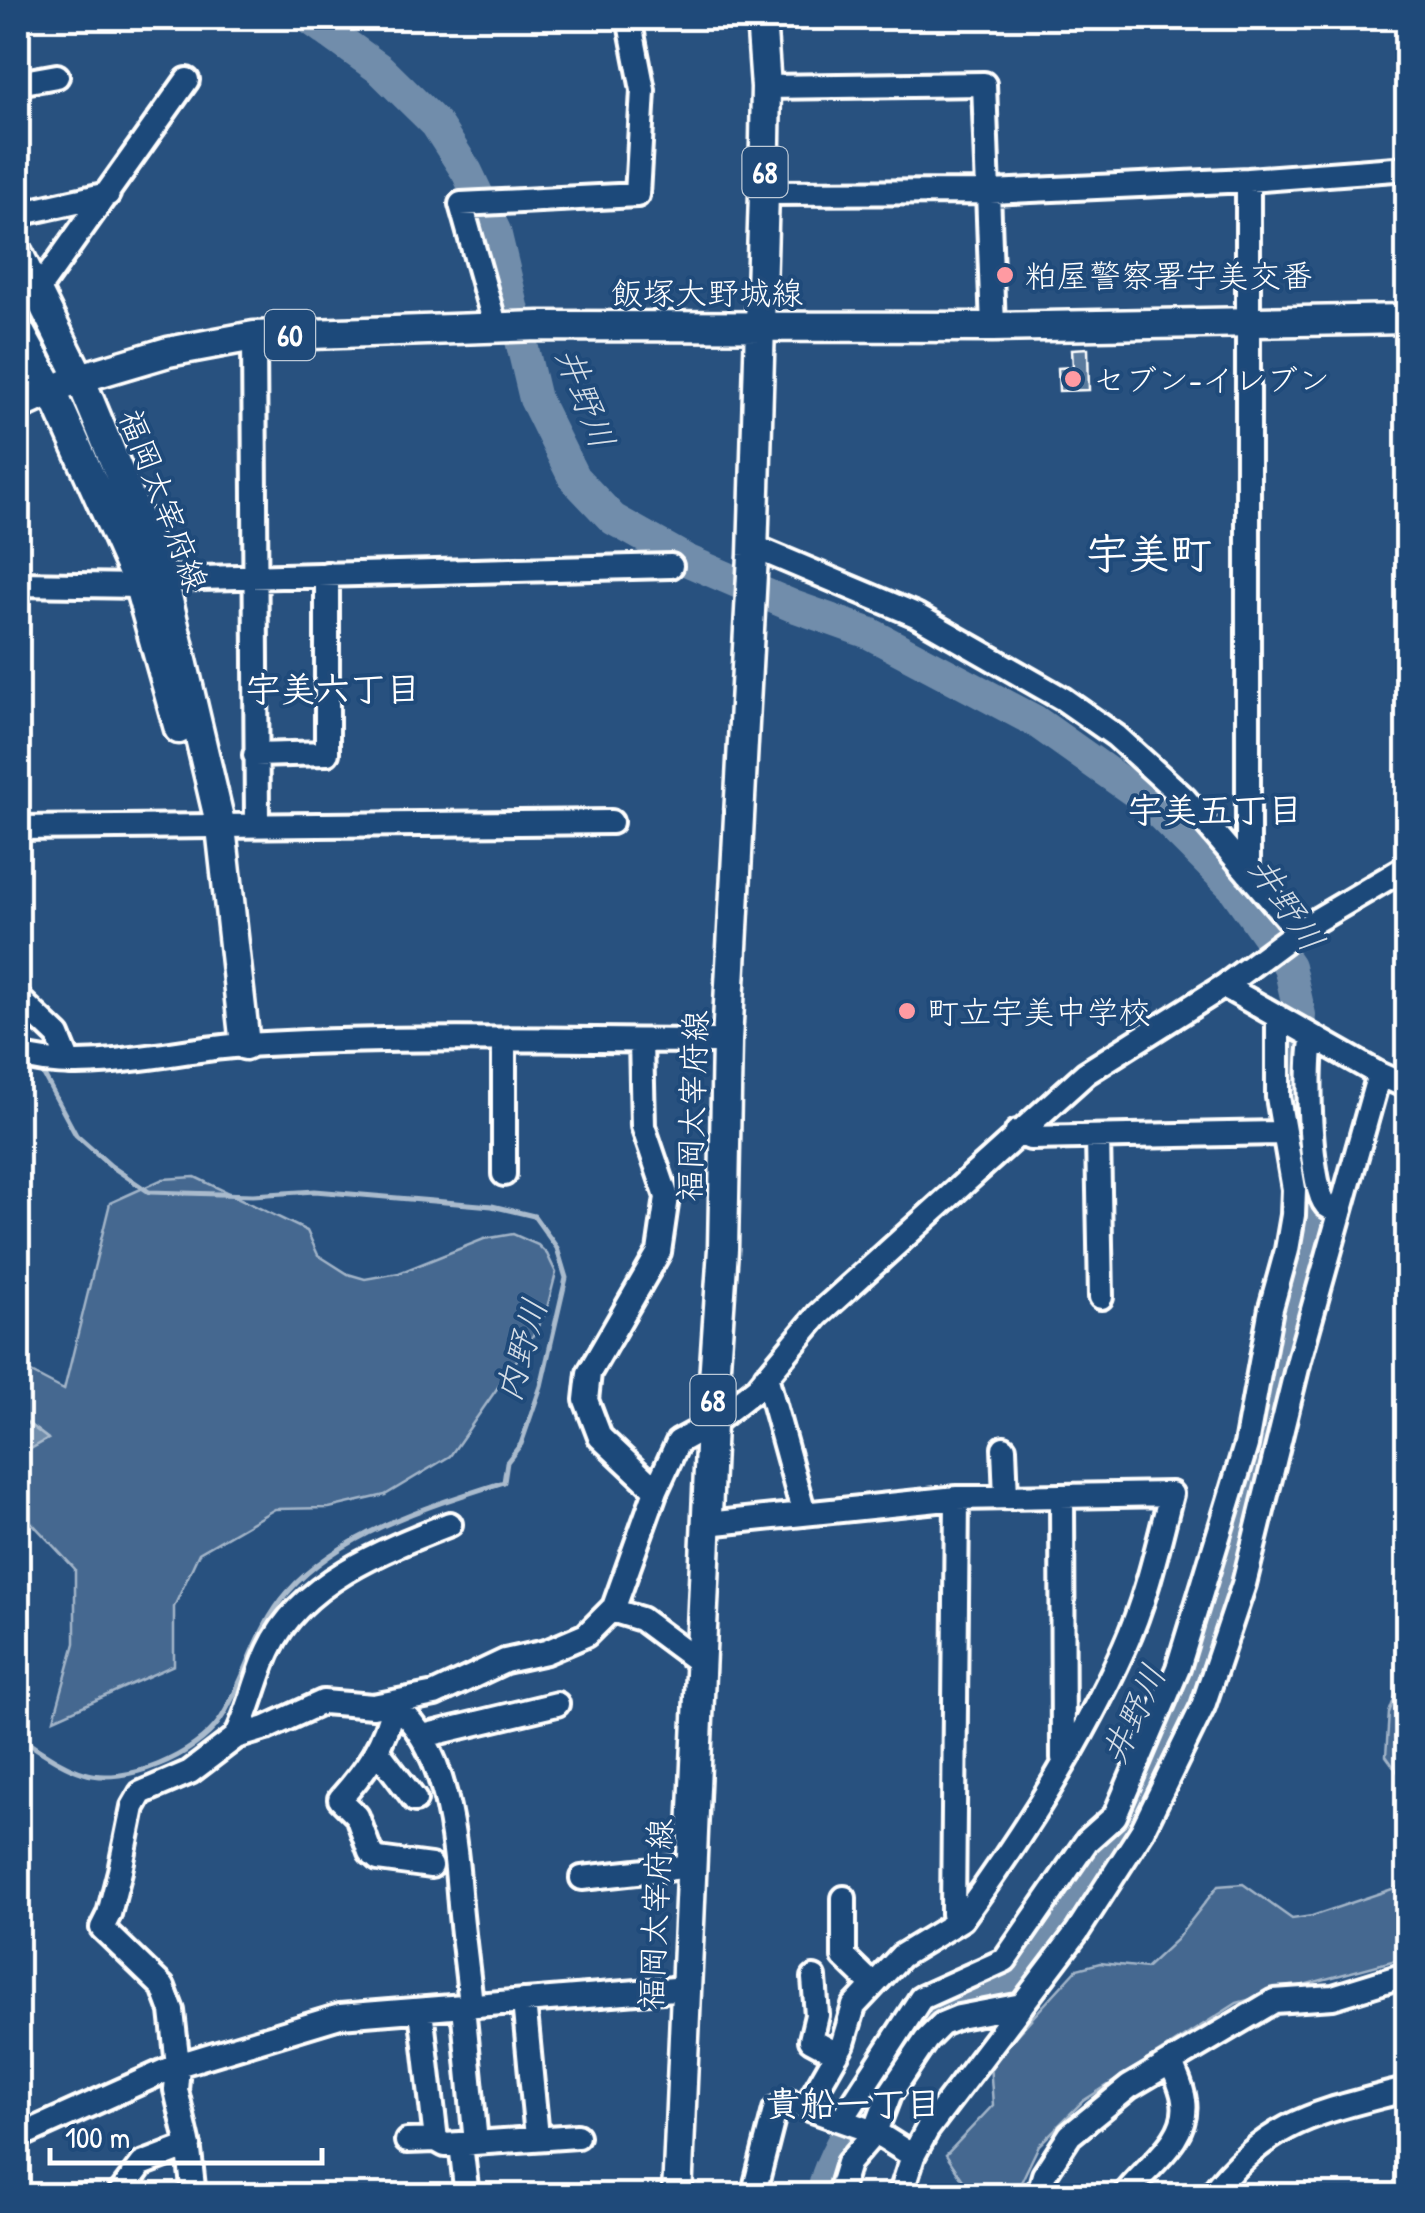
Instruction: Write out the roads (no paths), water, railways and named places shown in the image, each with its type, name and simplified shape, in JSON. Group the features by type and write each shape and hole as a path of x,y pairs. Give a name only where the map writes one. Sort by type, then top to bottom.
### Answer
{"main road":[{"name":"福岡太宰府線","path":"677,2196 752,551 766,87 761,18"},
{"name":"福岡太宰府線","path":"18,253 80,378 151,583 214,827 245,1045"},
{"name":"飯塚大野城線","path":"18,406 80,378 168,352 254,336 538,326 993,327 1408,319"},
{"name":"福岡太宰府線","path":"18,329 151,583"}],"street":[{"path":"500,328 461,204 638,195 643,90 629,18"},
{"path":"18,83 57,76"},
{"path":"36,293 188,80"},
{"path":"766,87 984,84 993,327"},
{"path":"764,192 990,192 1408,168"},
{"path":"1248,180 1248,873"},
{"path":"18,214 108,194"},
{"path":"254,336 257,825"},
{"path":"752,551 916,615 1063,699 1116,736 1184,798 1298,931"},
{"path":"18,584 671,566"},
{"path":"255,755 327,753 327,574"},
{"path":"18,828 612,822"},
{"path":"194,2196 189,2146 176,2090 178,2065 172,2012 163,1987 102,1928 120,1871 132,1807 141,1793 190,1772 236,1737 322,1702 373,1706 435,1694 505,1660 546,1652 586,1635 611,1610 625,1582 656,1490 678,1442 711,1424 766,1376 818,1315 1086,1073 1224,986 1298,931 1408,866"},
{"path":"1224,986 1408,1087"},
{"path":"18,998 58,1036 61,1063"},
{"path":"842,2120 921,1998 1006,1960 1086,1841 1115,1816 1178,1668 1246,1445 1271,1308 1290,1232 1294,1189 1278,1096 1278,1017"},
{"path":"1313,1037 1308,1055 1307,1099 1319,1190 1325,1204 1340,1213"},
{"path":"18,1055 61,1063 245,1045 504,1040 727,1042"},
{"path":"504,1040 504,1174"},
{"path":"640,1041 642,1126 667,1196 659,1252 589,1373 586,1400 600,1437 656,1490"},
{"path":"900,2196 913,2156 928,2130 1077,1932 1142,1831 1203,1706 1244,1584 1262,1500 1379,1074"},
{"path":"1017,1132 1030,1138 1278,1133"},
{"path":"1098,1136 1101,1297"},
{"path":"766,1376 804,1514"},
{"path":"1004,1448 1006,1497"},
{"path":"707,1524 957,1498 1171,1494 1125,1646 1063,1764 1005,1860 962,1919 901,1956 854,2006 837,2054 806,2106"},
{"path":"1062,1496 1063,1764"},
{"path":"957,1498 953,1914 962,1919"},
{"path":"236,1737 250,1710 270,1646 288,1622 358,1563 450,1524"},
{"path":"611,1610 641,1619 692,1657 701,1658"},
{"path":"393,1704 406,1714 430,1748 455,1838 467,2006 467,2196"},
{"path":"393,1704 389,1726 368,1767 340,1799 357,1816 370,1852 378,1859 431,1866"},
{"path":"423,1736 557,1704"},
{"path":"377,1750 415,1800"},
{"path":"582,1878 692,1866"},
{"path":"844,1898 844,1957 873,1985"},
{"path":"1038,2196 1044,2175 1070,2135 1129,2087 1274,2001 1333,1997 1408,1974"},
{"path":"814,1978 817,2015 811,2040 837,2054"},
{"path":"18,2137 178,2065 340,2016 687,1988"},
{"path":"524,2001 536,2137"},
{"path":"838,2196 848,2164 875,2132 908,2061 942,2024 959,2016 1022,2005"},
{"path":"421,2010 436,2140"},
{"path":"1124,2196 1170,2145 1182,2125 1185,2103 1171,2062"},
{"path":"1210,2196 1265,2138 1302,2117 1408,2088"},
{"path":"753,2196 775,2110 787,2101 875,2132 913,2156"},
{"path":"407,2142 436,2140 445,2145 577,2136"},
{"path":"118,2196 142,2164 189,2146"}],"waterway":[{"name":"井野川","path":"309,18 380,69 436,124 467,172 495,231 535,399 574,478 613,519 686,560 793,606 869,633 1035,721 1145,799 1233,887 1289,966 1300,1015 1296,1058 1298,1128 1312,1207 1262,1414 1257,1454 1192,1692 1127,1820 1022,1974 926,2018 849,2130 827,2177 823,2196"},
{"name":"内野川","path":"18,1031 30,1050"},
{"name":"内野川","path":"18,1737 67,1766 101,1776 158,1764 177,1756 209,1733 229,1705 277,1606 309,1571 360,1537 388,1524 504,1482 507,1462 521,1444 541,1386 566,1278 557,1248 534,1216 492,1206 315,1191 253,1195 149,1192 76,1135 40,1068"}],"place":[{"name":"粕屋警察署宇美交番","path":"1005,275"},
{"name":"セブン-イレブン","path":"1073,379"},
{"name":"町立宇美中学校","path":"907,1011"}],"district":[{"name":"宇美町","path":"1149,552"},
{"name":"宇美六丁目","path":"333,688"},
{"name":"宇美五丁目","path":"1215,809"},
{"name":"貴船一丁目","path":"853,2103"}]}
